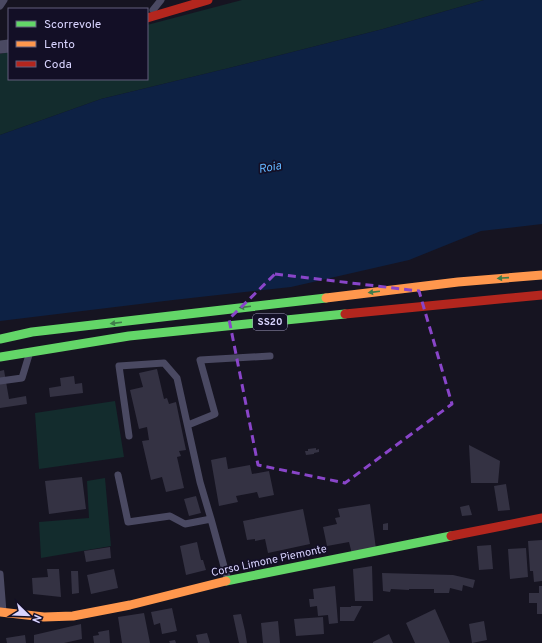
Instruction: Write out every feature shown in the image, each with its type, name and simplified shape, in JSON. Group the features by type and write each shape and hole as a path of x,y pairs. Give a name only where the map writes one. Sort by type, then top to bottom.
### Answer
{"main road":[{"path":"148,18 208,0"},
{"path":"0,339 32,332 450,282 542,275"},
{"name":"SS20","path":"0,357 129,336 463,302 542,296"},
{"name":"Corso Limone Piemonte","path":"2,612 44,617 73,616 130,605 228,581 542,518"}],"lane":[{"path":"0,6 4,0"},
{"path":"148,17 161,0"},
{"path":"0,381 22,378 30,352"},
{"path":"188,425 215,414 200,360 270,356"},
{"path":"129,436 119,366 164,363 177,378 200,482 228,581"},
{"path":"118,476 128,522 170,516 184,524 211,519"},
{"path":"0,574 2,612"}],"highlighted area":[{"path":"275,274 419,291 452,404 345,483 258,465 229,319"}],"green space":[{"path":"242,0 484,0 383,29 101,99 0,135 0,54 8,52 8,80 148,80 148,25"},
{"path":"115,401 124,457 39,469 35,413"},
{"path":"105,478 111,546 41,558 39,522 89,518 87,481"}],"water":[{"name":"Roia","path":"484,0 542,0 542,224 481,231 409,260 291,287 0,321 0,135 101,99 383,29"}],"building":[{"path":"157,369 164,399 167,398 169,404 176,402 186,450 179,451 181,456 177,457 184,488 166,492 162,477 151,480 142,441 149,440 147,427 139,429 130,390 143,387 139,373"},
{"path":"4,370 9,399 26,396 27,404 0,408 0,371"},
{"path":"74,376 75,384 82,383 83,393 50,397 49,388 61,386 60,378"},
{"path":"469,445 500,461 498,483 471,483"},
{"path":"316,448 316,450 319,449 319,452 306,455 305,451"},
{"path":"226,457 228,469 250,465 252,474 269,471 274,495 259,498 257,492 236,496 238,502 219,506 211,460"},
{"path":"82,477 86,509 49,514 45,481"},
{"path":"506,484 510,510 498,511 494,486"},
{"path":"196,496 201,513 189,516 184,499"},
{"path":"370,504 376,549 352,554 349,542 327,546 323,527 337,524 335,518 340,517 338,509"},
{"path":"469,505 472,515 462,516 460,507"},
{"path":"303,509 310,544 268,553 265,539 255,541 255,539 247,540 243,521"},
{"path":"388,523 388,530 383,530 383,524"},
{"path":"542,540 542,581 534,582 533,571 530,571 528,541"},
{"path":"197,542 201,560 203,560 206,570 186,575 180,546"},
{"path":"491,545 493,569 479,570 477,546"},
{"path":"110,547 111,558 86,562 84,551"},
{"path":"526,548 528,577 510,579 508,549"},
{"path":"372,566 373,601 355,601 353,569"},
{"path":"47,569 59,569 61,597 33,594 32,578 48,577"},
{"path":"114,569 118,588 91,594 87,575"},
{"path":"71,571 78,571 79,593 72,594"},
{"path":"382,573 453,575 475,580 473,588 463,585 462,591 450,588 449,593 434,593 434,589 391,589 390,592 383,591"},
{"path":"335,586 338,623 329,624 328,615 318,616 317,606 310,607 309,599 314,599 313,589"},
{"path":"539,586 542,586 542,614 537,614 537,603 529,603 529,593 539,593"},
{"path":"362,606 354,621 340,621 340,607"},
{"path":"172,608 177,631 162,634 160,623 154,625 151,612"},
{"path":"435,609 450,643 415,643 406,623"},
{"path":"144,613 150,643 122,643 118,617"},
{"path":"241,614 247,643 239,643 233,615"},
{"path":"323,617 324,634 296,636 294,619"},
{"path":"278,621 280,643 263,643 261,623"},
{"path":"484,621 487,640 472,643 469,624"},
{"path":"81,624 82,639 64,643 34,643 34,635"},
{"path":"109,630 110,643 94,643 93,636 99,635 98,632"},
{"path":"207,633 210,643 198,643 196,635"},
{"path":"389,634 393,643 373,643 373,642"},
{"path":"25,635 26,643 7,643 6,638"},
{"path":"175,640 176,643 170,643 169,641"}],"traffic: fast":[{"path":"0,339 32,332 326,298"},
{"path":"0,357 129,336 345,314"},
{"path":"226,581 451,536"}],"traffic: slow":[{"path":"326,298 458,282 542,275"},
{"path":"0,612 44,617 73,616 130,605 226,581"}],"traffic: jam":[{"path":"148,18 208,0"},
{"path":"345,314 542,295"},
{"path":"451,536 542,518"}]}
